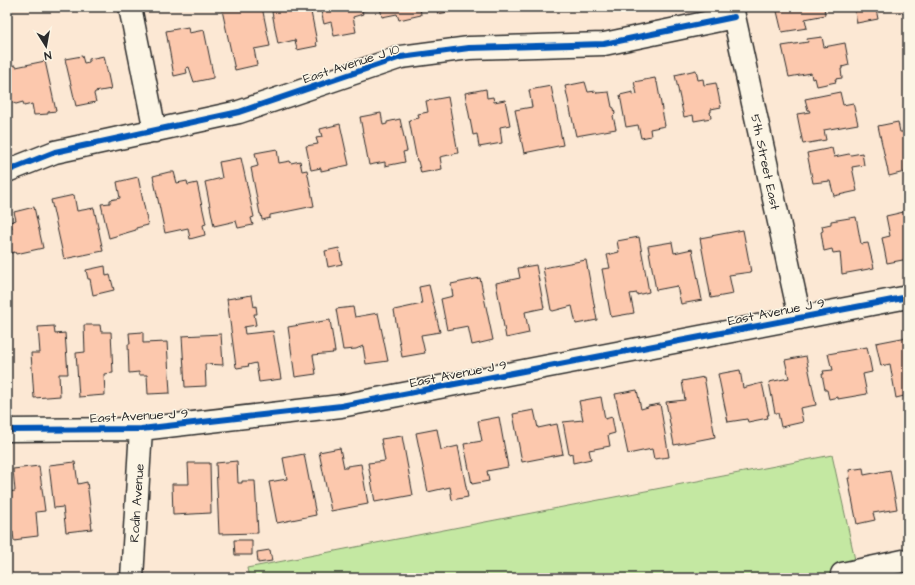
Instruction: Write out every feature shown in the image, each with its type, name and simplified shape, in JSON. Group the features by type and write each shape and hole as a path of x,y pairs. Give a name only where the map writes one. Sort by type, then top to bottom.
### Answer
{"street":[{"path":"130,7 155,131"},
{"name":"East Avenue J 10","path":"7,171 55,152 240,112 401,57 469,48 604,44 733,12"},
{"name":"5th Street East","path":"733,12 800,318"},
{"name":"East Avenue J 9","path":"7,430 141,428 341,406 908,297"},
{"name":"Rodin Avenue","path":"132,578 141,428"},
{"path":"842,574 908,560"}],"green space":[{"path":"832,455 859,578 249,578 247,568"}],"building":[{"path":"237,7 262,7 270,46 254,49 257,65 235,70 222,10"},
{"path":"293,7 310,7 317,46 297,50 295,40 278,44 272,12 286,8 287,10 293,9"},
{"path":"320,7 371,7 371,9 362,11 363,14 353,17 356,32 334,36 331,22 324,24"},
{"path":"380,7 420,7 421,15 399,20 397,14 382,17"},
{"path":"436,7 458,7 459,10 438,14"},
{"path":"776,7 824,7 825,15 805,19 807,28 782,32"},
{"path":"854,7 888,8 881,11 876,9 878,19 857,23"},
{"path":"188,27 189,33 204,30 213,78 194,82 189,67 186,68 187,73 174,76 166,31"},
{"path":"822,37 824,47 845,43 849,65 842,67 842,78 835,79 836,82 817,86 815,78 812,79 811,73 789,77 782,46 808,42 807,39"},
{"path":"82,56 84,63 89,62 89,59 104,56 111,89 95,92 96,102 76,106 65,59"},
{"path":"45,61 56,111 48,112 48,114 34,115 32,104 24,106 23,102 16,104 11,102 9,91 7,91 7,66 15,65 16,67"},
{"path":"696,70 698,80 703,79 704,85 716,83 721,107 711,109 711,118 694,121 693,115 684,117 675,75"},
{"path":"655,78 665,126 650,129 651,136 641,138 638,125 626,127 620,95 633,92 633,95 637,94 634,82"},
{"path":"585,82 588,92 609,92 612,107 614,108 615,114 613,116 616,129 576,136 565,86"},
{"path":"551,86 563,145 524,153 515,110 532,107 529,90"},
{"path":"486,89 487,98 493,97 494,102 505,100 510,125 500,127 502,143 479,147 477,134 473,135 465,93"},
{"path":"840,92 843,105 853,103 858,124 824,130 826,140 803,144 797,114 810,112 805,99"},
{"path":"448,97 458,153 440,157 442,169 421,173 417,161 409,120 419,118 418,114 428,112 426,101"},
{"path":"381,113 383,125 387,124 387,122 400,119 407,151 403,152 405,162 385,166 385,162 369,165 360,117"},
{"path":"898,122 900,132 903,132 903,129 908,128 908,171 889,176 878,126"},
{"path":"340,124 349,165 321,171 321,168 311,170 306,146 318,144 316,138 322,137 320,129"},
{"path":"832,148 834,157 862,153 864,165 852,167 857,191 834,196 830,181 813,183 807,153"},
{"path":"277,149 279,163 300,161 302,171 307,170 314,206 270,215 270,218 262,220 251,168 258,166 255,153"},
{"path":"241,158 254,217 251,218 253,225 238,228 236,221 214,226 205,182 222,178 219,162"},
{"path":"174,172 177,183 187,181 188,185 197,183 206,224 203,225 205,235 190,239 188,228 165,233 153,176"},
{"path":"138,177 148,225 109,238 101,204 110,203 110,200 120,198 117,182"},
{"path":"74,195 77,211 94,208 103,251 64,259 51,200"},
{"path":"34,207 43,248 16,254 15,252 7,254 7,229 12,228 10,222 16,220 14,212"},
{"path":"908,211 908,259 887,263 882,238 890,236 886,216"},
{"path":"856,217 861,244 868,243 874,268 842,274 840,252 833,253 832,249 824,251 821,232 823,231 822,226 831,224 831,221"},
{"path":"743,230 751,272 729,275 733,294 711,298 700,238"},
{"path":"639,237 649,292 637,295 637,293 630,294 634,313 611,317 602,269 610,268 607,255 619,252 617,241"},
{"path":"672,242 674,253 692,249 702,300 681,304 677,286 656,290 648,246"},
{"path":"339,248 342,264 328,267 325,251"},
{"path":"586,260 597,320 576,324 572,306 553,311 551,310 543,268"},
{"path":"536,265 544,308 525,312 529,333 506,338 496,283 520,278 518,268"},
{"path":"105,266 106,276 110,275 114,290 93,295 90,279 88,279 86,270"},
{"path":"480,278 493,340 472,345 468,326 447,330 441,299 453,296 451,284"},
{"path":"429,285 440,332 421,335 425,353 402,357 394,310 422,304 419,287"},
{"path":"252,295 254,307 256,306 257,314 254,314 256,325 244,327 245,334 273,331 281,379 259,382 256,363 248,365 249,366 236,367 227,299"},
{"path":"353,307 355,317 378,313 388,361 366,364 363,346 356,349 343,350 336,309"},
{"path":"330,320 335,352 313,355 316,374 295,377 288,327"},
{"path":"84,325 100,325 101,332 111,332 113,373 104,374 105,395 79,397 76,353 85,352"},
{"path":"54,326 55,334 65,333 68,374 59,374 60,396 34,398 31,353 40,353 38,327"},
{"path":"143,332 143,343 167,342 170,393 148,394 147,375 139,375 139,372 129,373 129,333"},
{"path":"221,334 223,365 205,364 206,386 185,387 182,336"},
{"path":"907,337 908,395 896,398 890,364 881,366 876,343"},
{"path":"867,347 872,372 863,374 867,394 829,399 827,390 825,390 822,374 824,374 823,371 833,370 828,354"},
{"path":"806,356 816,405 800,408 803,422 781,427 778,413 775,413 769,382 789,378 785,360"},
{"path":"740,370 743,388 762,383 769,415 767,415 768,418 748,422 747,419 728,422 718,374"},
{"path":"704,377 715,437 674,445 666,402 685,400 682,381"},
{"path":"637,390 641,409 660,404 669,457 654,459 652,449 628,454 615,394"},
{"path":"601,397 605,419 612,417 615,433 608,435 610,446 589,450 591,459 573,463 572,453 569,454 563,422 583,420 579,401"},
{"path":"534,410 538,428 557,424 563,454 522,462 513,414"},
{"path":"499,417 508,467 487,471 489,481 472,484 464,444 482,441 478,421"},
{"path":"437,429 441,450 458,446 468,497 452,500 450,487 428,492 416,433"},
{"path":"402,436 413,495 375,502 368,463 385,461 381,439"},
{"path":"340,448 344,468 347,468 347,466 361,464 368,504 331,511 319,452"},
{"path":"304,454 316,515 277,523 269,482 287,479 283,458"},
{"path":"237,461 238,483 242,483 242,481 255,481 258,533 219,534 216,463"},
{"path":"75,462 78,484 87,482 92,529 66,532 63,507 54,508 49,465"},
{"path":"188,463 210,463 211,513 173,515 172,484 189,484"},
{"path":"39,466 45,511 36,512 38,536 21,538 21,540 14,541 13,532 11,532 7,495 7,492 15,491 13,469"},
{"path":"863,468 864,475 890,470 897,509 873,513 875,520 857,524 848,478 850,478 849,470"},
{"path":"234,540 252,540 252,555 235,555"},
{"path":"270,550 272,561 258,563 257,552"}],"cycle path":[{"path":"7,171 55,152 239,112 401,57 469,48 604,44 734,17"},
{"path":"7,430 141,429 341,406 908,297"}]}
